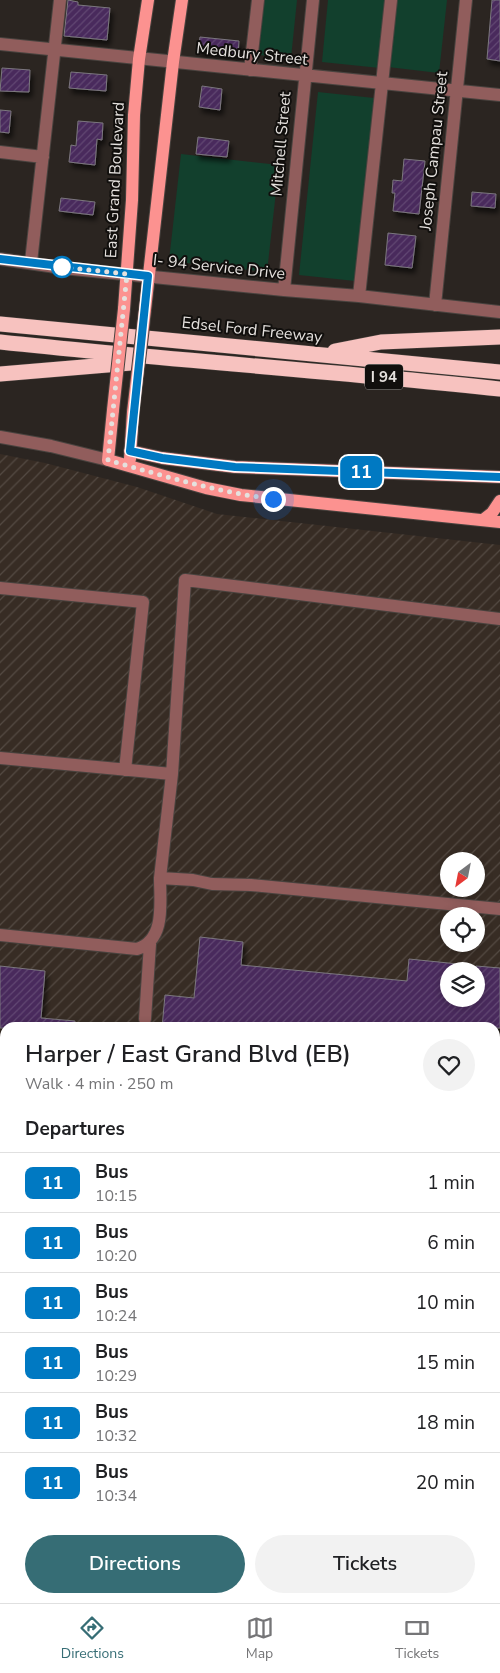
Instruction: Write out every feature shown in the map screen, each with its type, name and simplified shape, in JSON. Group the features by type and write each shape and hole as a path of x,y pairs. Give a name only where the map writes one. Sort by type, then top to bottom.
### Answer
{"highway":[{"name":"Edsel Ford Freeway","path":"0,324 500,372"},
{"path":"319,354 381,342 500,337"},
{"name":"I 94","path":"0,342 172,359 381,376 500,389"},
{"path":"0,374 172,359"}],"main road":[{"name":"East Grand Boulevard","path":"108,460 127,274 132,200 134,115 139,59 148,0"},
{"path":"129,466 148,276 182,0"},
{"path":"130,451 171,460 235,467 496,477 500,489"},
{"path":"108,460 206,488 241,495 500,522"},
{"path":"483,520 492,513 500,501"}],"street":[{"path":"31,262 60,0"},
{"path":"250,70 258,0"},
{"name":"Mitchell Street","path":"284,290 313,0"},
{"path":"358,296 390,0"},
{"name":"Joseph Campau Street","path":"435,305 466,0"},
{"name":"Medbury Street","path":"0,44 500,95"},
{"path":"0,152 43,156"},
{"name":"I- 94 Service Drive","path":"0,259 63,268 358,296 500,312"},
{"path":"0,438 50,446 108,460"},
{"path":"145,1019 150,944 158,929 160,878 172,774 185,580 500,620"},
{"path":"0,588 143,602 125,770"},
{"path":"0,758 172,774"},
{"path":"160,878 500,909"},
{"path":"0,935 137,949 150,944"}],"shaded area":[{"path":"0,454 45,463 137,487 217,514 500,545 500,1022 0,1022"}],"green space":[{"path":"264,0 297,0 291,58 259,55"},
{"path":"328,0 387,0 380,68 322,62"},
{"path":"395,0 447,0 439,73 388,67"},
{"path":"318,92 374,98 355,281 299,275"},
{"path":"181,154 279,165 267,272 169,261"}],"building":[{"path":"68,0 78,2 78,5 110,8 107,40 64,36"},
{"path":"492,0 500,0 500,61 487,59"},
{"path":"200,37 239,41 238,55 198,51"},
{"path":"2,68 30,70 29,92 0,91"},
{"path":"71,72 107,75 106,91 69,88"},
{"path":"202,86 222,89 220,110 199,107"},
{"path":"0,110 11,111 9,133 0,132"},
{"path":"78,121 103,123 102,140 97,139 95,165 69,162 71,145 76,146"},
{"path":"198,137 229,141 227,157 196,154"},
{"path":"404,159 425,161 419,214 393,211 395,193 392,193 393,180 402,181"},
{"path":"472,192 496,194 495,208 471,206"},
{"path":"61,198 95,202 93,215 59,211"},
{"path":"388,233 416,236 412,268 385,265"},
{"path":"200,937 243,942 241,965 407,981 409,959 440,962 440,1007 485,1007 485,967 500,968 500,1022 163,1022 165,995 194,998"},
{"path":"0,966 45,971 41,1018 75,1021 75,1022 0,1022"}],"bus line":[{"name":"11","path":"0,259 63,268 148,276 130,451 162,458 235,467 500,477"}],"route":[{"path":"62,267 127,274 108,460 206,488 273,499"}]}
